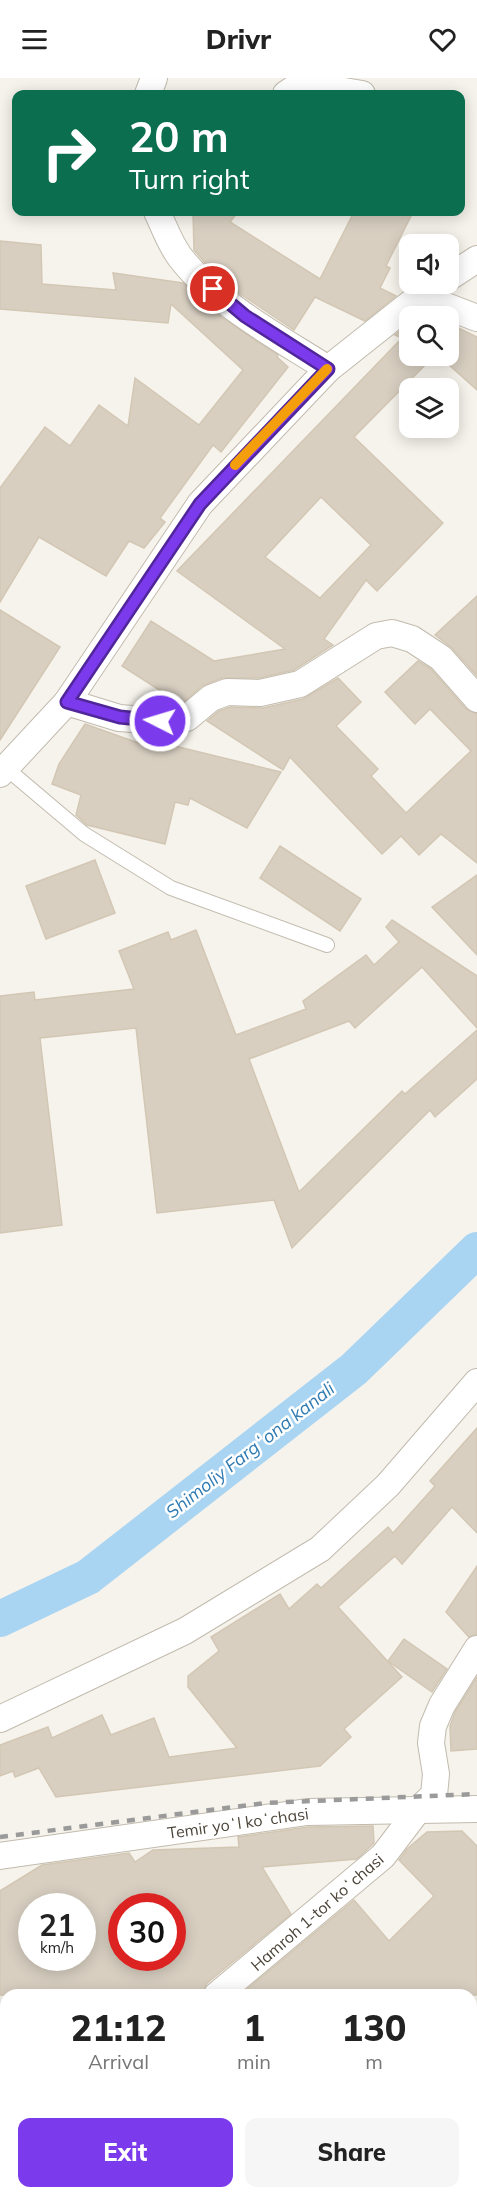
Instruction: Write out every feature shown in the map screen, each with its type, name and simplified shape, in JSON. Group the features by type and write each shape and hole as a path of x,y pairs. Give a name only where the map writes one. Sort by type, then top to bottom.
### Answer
{"street":[{"path":"292,90 301,84 338,90"},
{"path":"159,216 179,255 196,276 245,316 328,369"},
{"path":"459,271 477,259"},
{"path":"3,771 67,702 200,504 328,369 425,294"},
{"path":"437,294 477,318"},
{"path":"67,702 120,717 160,721 187,718 211,698 227,692 260,693 300,684 376,636 392,633 412,639 441,658 477,699"},
{"path":"0,1719 185,1631 320,1550 388,1485 477,1382"},
{"path":"426,1802 436,1774 431,1743 433,1726 442,1705 477,1649"},
{"name":"Temir yoʻl koʻchasi","path":"0,1856 307,1812 426,1802 477,1809"},
{"name":"Hamroh 1-tor koʻchasi","path":"225,1989 383,1856 426,1802"}],"lane":[{"path":"3,771 84,834 171,888 327,945"}],"building":[{"path":"193,216 235,216 230,222 320,279 352,216 411,216 402,234 399,234 399,240 386,266 390,268 380,288 396,296 365,321 315,297 294,330 239,293 206,264 194,250"},
{"path":"0,241 41,245 42,284 116,290 113,273 183,283 221,317 278,355 277,357 288,367 221,452 213,445 160,518 165,522 144,548 129,541 106,576 39,537 0,602 0,488 45,427 70,446 99,405 128,426 135,378 199,425 243,370 171,304 168,323 0,309"},
{"path":"459,328 477,337 477,390 450,366 459,366"},
{"path":"399,341 399,366 424,366 412,378 399,378 399,391 354,437 443,523 377,591 366,580 324,639 333,645 294,670 259,678 222,678 202,686 181,704 122,666 151,621 214,661 285,649 177,571","holes":["321,497 371,545 320,598 265,557"]},
{"path":"477,596 477,676 452,648 435,635"},
{"path":"0,610 60,647 0,740"},
{"path":"418,661 431,669 466,709 477,714 477,863 441,834 419,855 401,836 382,854 290,757 283,770 207,721 219,711 230,707 263,708 303,699 338,678 361,702 336,726 378,769 371,776 406,813 471,751 430,709 415,724 385,692"},
{"path":"85,724 144,745 146,739 281,772 247,828 190,798 188,805 175,802 165,844 87,825 76,815 81,795 52,784 59,764"},
{"path":"280,846 361,899 340,931 260,878"},
{"path":"95,860 115,913 46,939 26,886"},
{"path":"477,875 477,955 432,907"},
{"path":"392,920 477,976 477,1028 422,967 355,1028 349,1021 249,1059 299,1192 402,1091 405,1094 477,1030 477,1079 435,1117 430,1110 292,1248 274,1200 157,1213 136,1028 40,1038 62,1225 0,1233 0,996 34,992 35,1000 134,989 119,951 168,932 171,940 196,930 236,1035 306,1009 303,1001 366,955 374,965 399,942 386,927"},
{"path":"477,1428 477,1533 452,1507 402,1564 395,1556 338,1607 402,1677 344,1729 351,1737 320,1766 56,1797 39,1768 15,1777 13,1771 0,1776 0,1745 48,1727 52,1738 102,1715 111,1735 154,1718 169,1757 237,1748 188,1687 188,1676 219,1651 211,1637 280,1594 289,1609 317,1584 321,1588 388,1527 393,1533 435,1486 430,1481"},
{"path":"477,1566 477,1634 469,1637 446,1612"},
{"path":"404,1639 447,1669 432,1692 388,1661"},
{"path":"477,1677 477,1749 451,1751 450,1726 455,1712"},
{"path":"373,1826 374,1843 357,1859 262,1867 291,1914 207,1983 204,1989 0,1989 0,1891 42,1865 129,1853 135,1862 153,1850 239,1847 238,1837 308,1827"},
{"path":"462,1831 477,1846 477,1989 247,1989 354,1900 389,1941 434,1896 399,1860 407,1849 427,1832"}],"waterway":[{"name":"Shimoliy Fargʻona kanali","path":"0,1619 88,1577 354,1369 477,1250"}],"railway":[{"path":"0,1837 265,1803 477,1794"}],"slow traffic":[{"path":"235,465 327,369"}],"route":[{"path":"160,721 120,717 67,702 200,504 328,369 245,316 213,289"}]}
